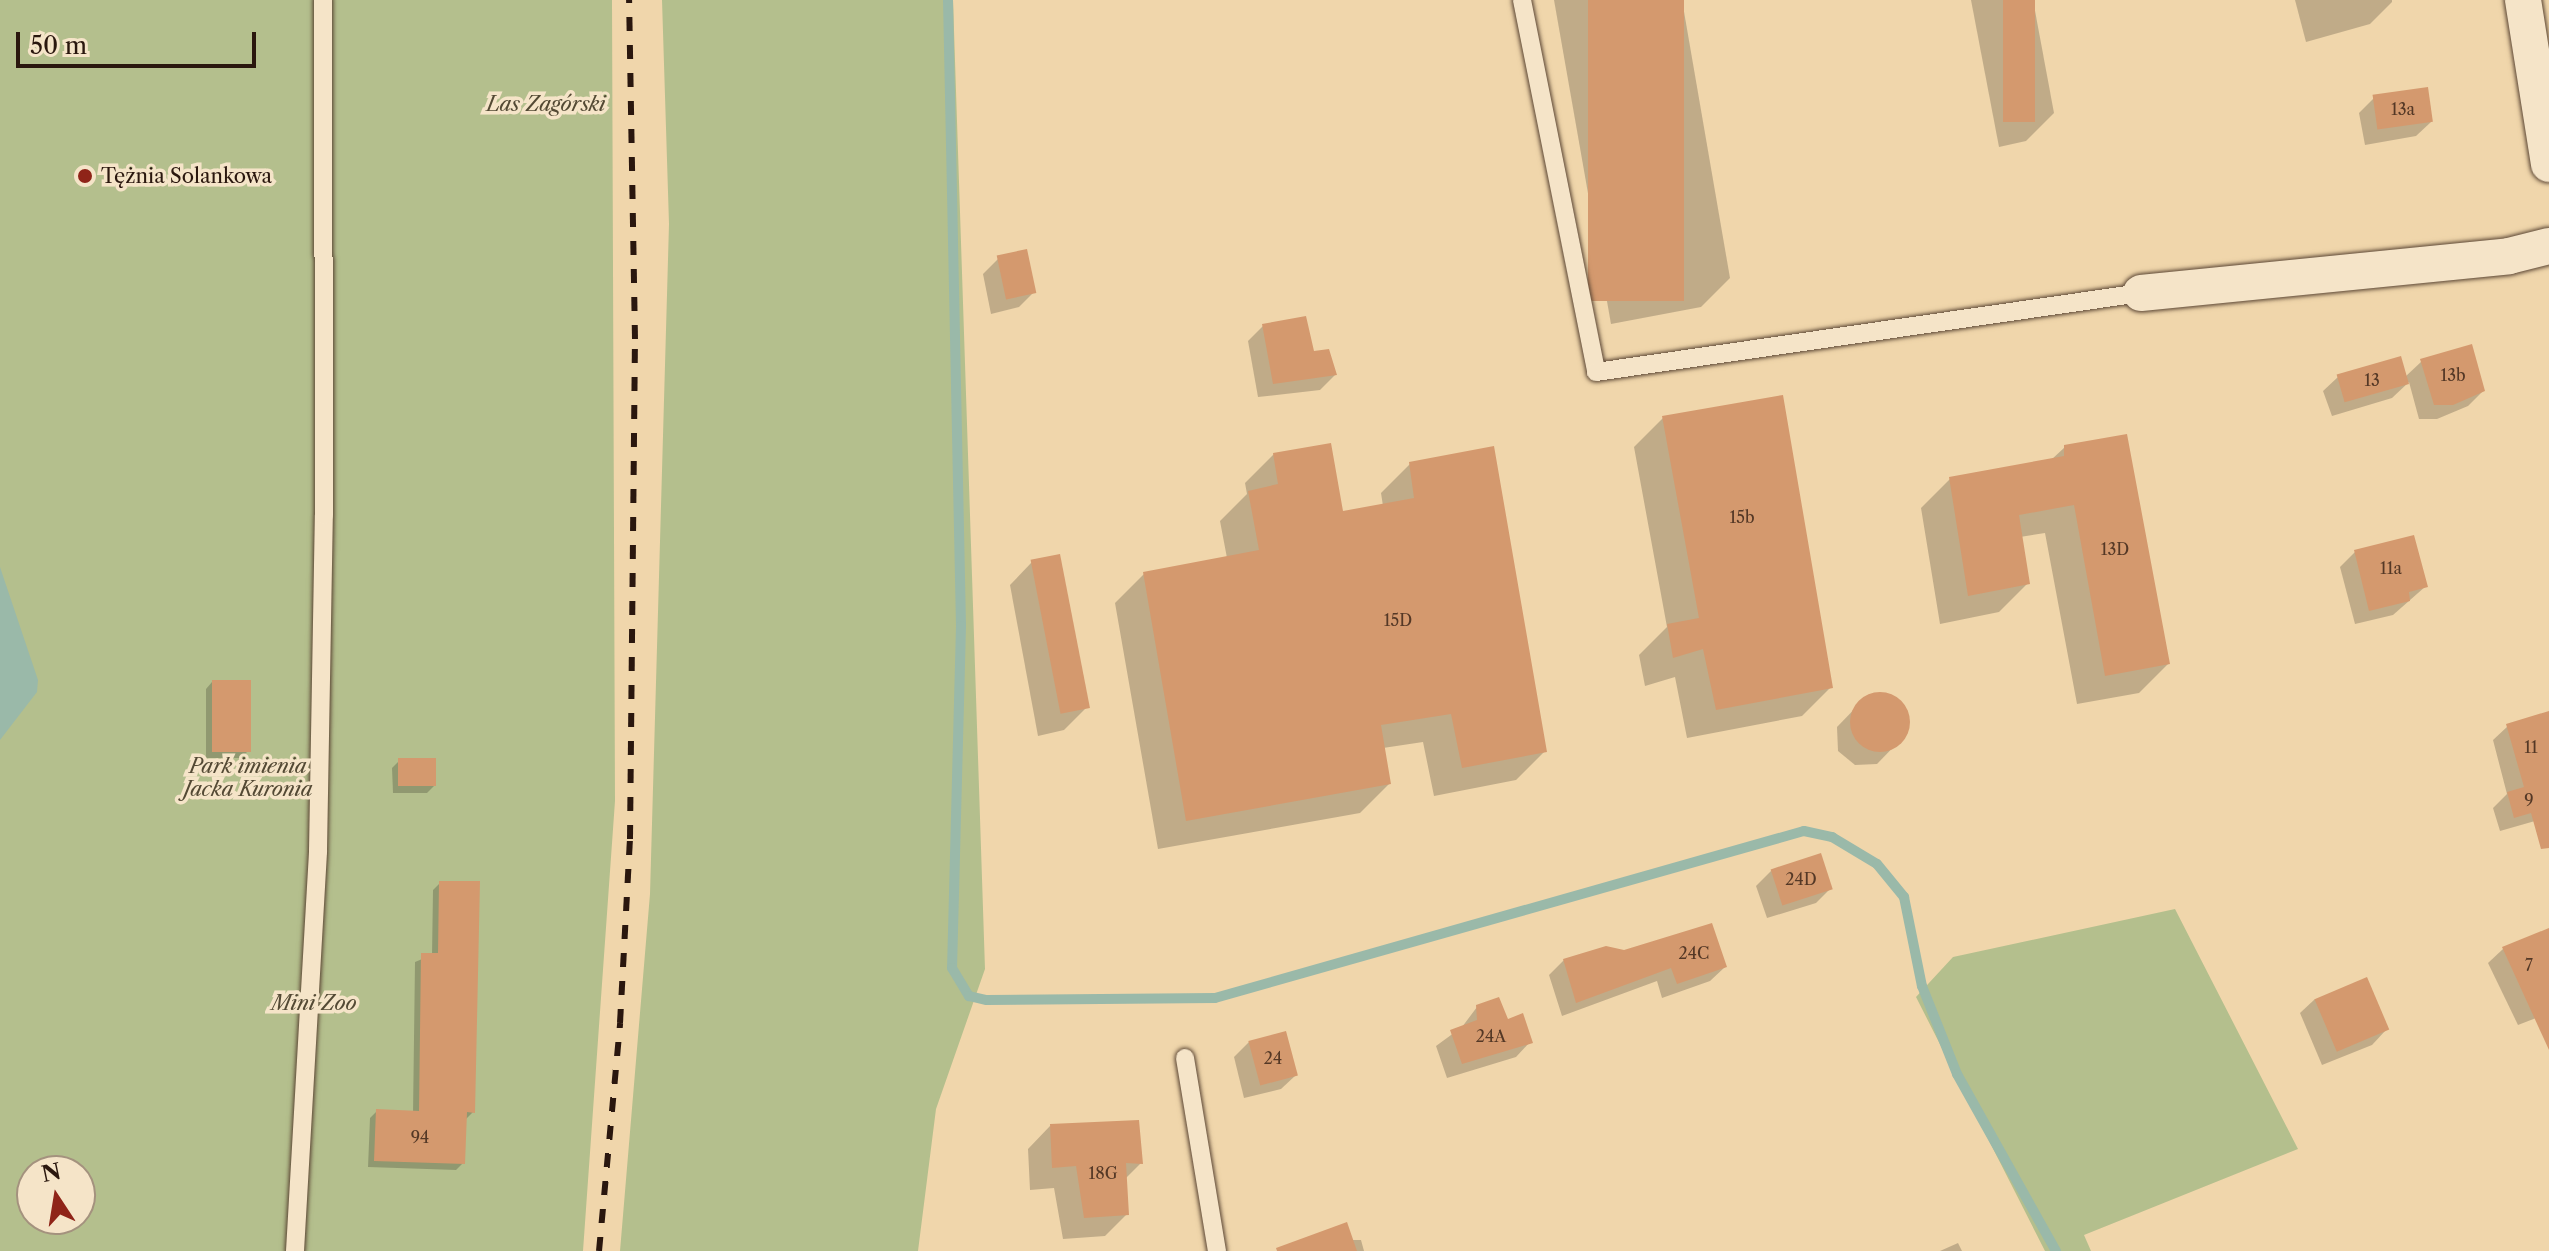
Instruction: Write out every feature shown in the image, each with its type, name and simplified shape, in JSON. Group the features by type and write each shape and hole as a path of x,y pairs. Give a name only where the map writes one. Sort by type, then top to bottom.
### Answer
{"street":[{"path":"2523,0 2549,164"},
{"path":"2141,293 2509,256 2549,246"}],"lane":[{"path":"295,1251 319,835 324,515 323,0"},
{"path":"1522,0 1596,372 2141,293"},
{"path":"1185,1058 1217,1251"}],"green space":[{"name":"Park imienia Jacka Kuronia","path":"0,0 612,0 615,801 583,1251 0,1251"},
{"path":"662,0 953,0 985,969 936,1109 918,1251 620,1251 650,894 669,224"},
{"path":"2175,909 2298,1149 2084,1235 2091,1251 2045,1251 1916,997 1953,957"}],"shaded area":[{"path":"0,567 38,680 37,692 0,740"}],"building":[{"path":"1588,0 1684,0 1684,301 1588,301"},
{"path":"2003,0 2035,0 2035,122 2003,122"},
{"path":"2428,87 2433,122 2377,129 2373,95"},
{"path":"1027,249 1036,293 1006,299 997,255"},
{"path":"1306,316 1314,351 1329,349 1337,375 1273,384 1262,324"},
{"path":"2472,344 2485,391 2453,405 2434,405 2420,359"},
{"path":"2401,356 2409,384 2345,402 2337,374"},
{"path":"1783,395 1833,688 1716,710 1703,649 1673,658 1667,624 1699,618 1662,416"},
{"path":"2127,434 2170,664 2105,676 2074,505 2019,515 2030,584 1968,596 1949,477 2064,456 2064,445"},
{"path":"1331,443 1343,511 1414,498 1409,462 1494,446 1547,752 1462,768 1451,714 1381,725 1391,784 1186,821 1143,572 1259,550 1248,491 1278,484 1273,453"},
{"path":"2414,535 2428,587 2409,592 2410,601 2369,611 2354,550"},
{"path":"1060,554 1090,708 1061,714 1031,560"},
{"path":"212,680 251,680 251,752 212,752"},
{"path":"1880,692 1901,701 1910,722 1901,743 1880,752 1859,743 1850,722 1859,701"},
{"path":"2549,711 2549,848 2541,849 2531,813 2514,818 2507,792 2524,787 2506,724"},
{"path":"398,758 436,758 436,786 398,786"},
{"path":"1821,853 1833,889 1782,906 1771,869"},
{"path":"439,881 480,881 475,1113 467,1112 465,1164 374,1161 376,1109 419,1111 421,953 438,953"},
{"path":"1712,923 1727,967 1677,984 1671,968 1576,1003 1563,959 1606,946 1624,950"},
{"path":"2549,928 2549,1050 2502,947"},
{"path":"2367,977 2389,1029 2337,1052 2315,999"},
{"path":"1499,997 1508,1019 1523,1013 1533,1043 1462,1064 1450,1030 1477,1020 1476,1005"},
{"path":"1286,1031 1298,1075 1260,1086 1248,1041"},
{"path":"1139,1120 1143,1164 1126,1163 1129,1215 1084,1218 1076,1166 1052,1168 1050,1124"},
{"path":"1347,1222 1357,1251 1277,1251 1276,1248"}],"waterway":[{"path":"948,0 961,626 952,968 969,996 987,1000 1215,998 1804,831 1832,837 1877,864 1904,897 1922,986 1957,1074 2056,1251"}],"railway":[{"path":"599,1251 620,1023 630,839 635,339 629,0"}],"place":[{"name":"Tężnia Solankowa","path":"85,176"}],"park label":[{"name":"Las Zagórski","path":"546,104"},
{"name":"Mini Zoo","path":"314,1003"}]}
